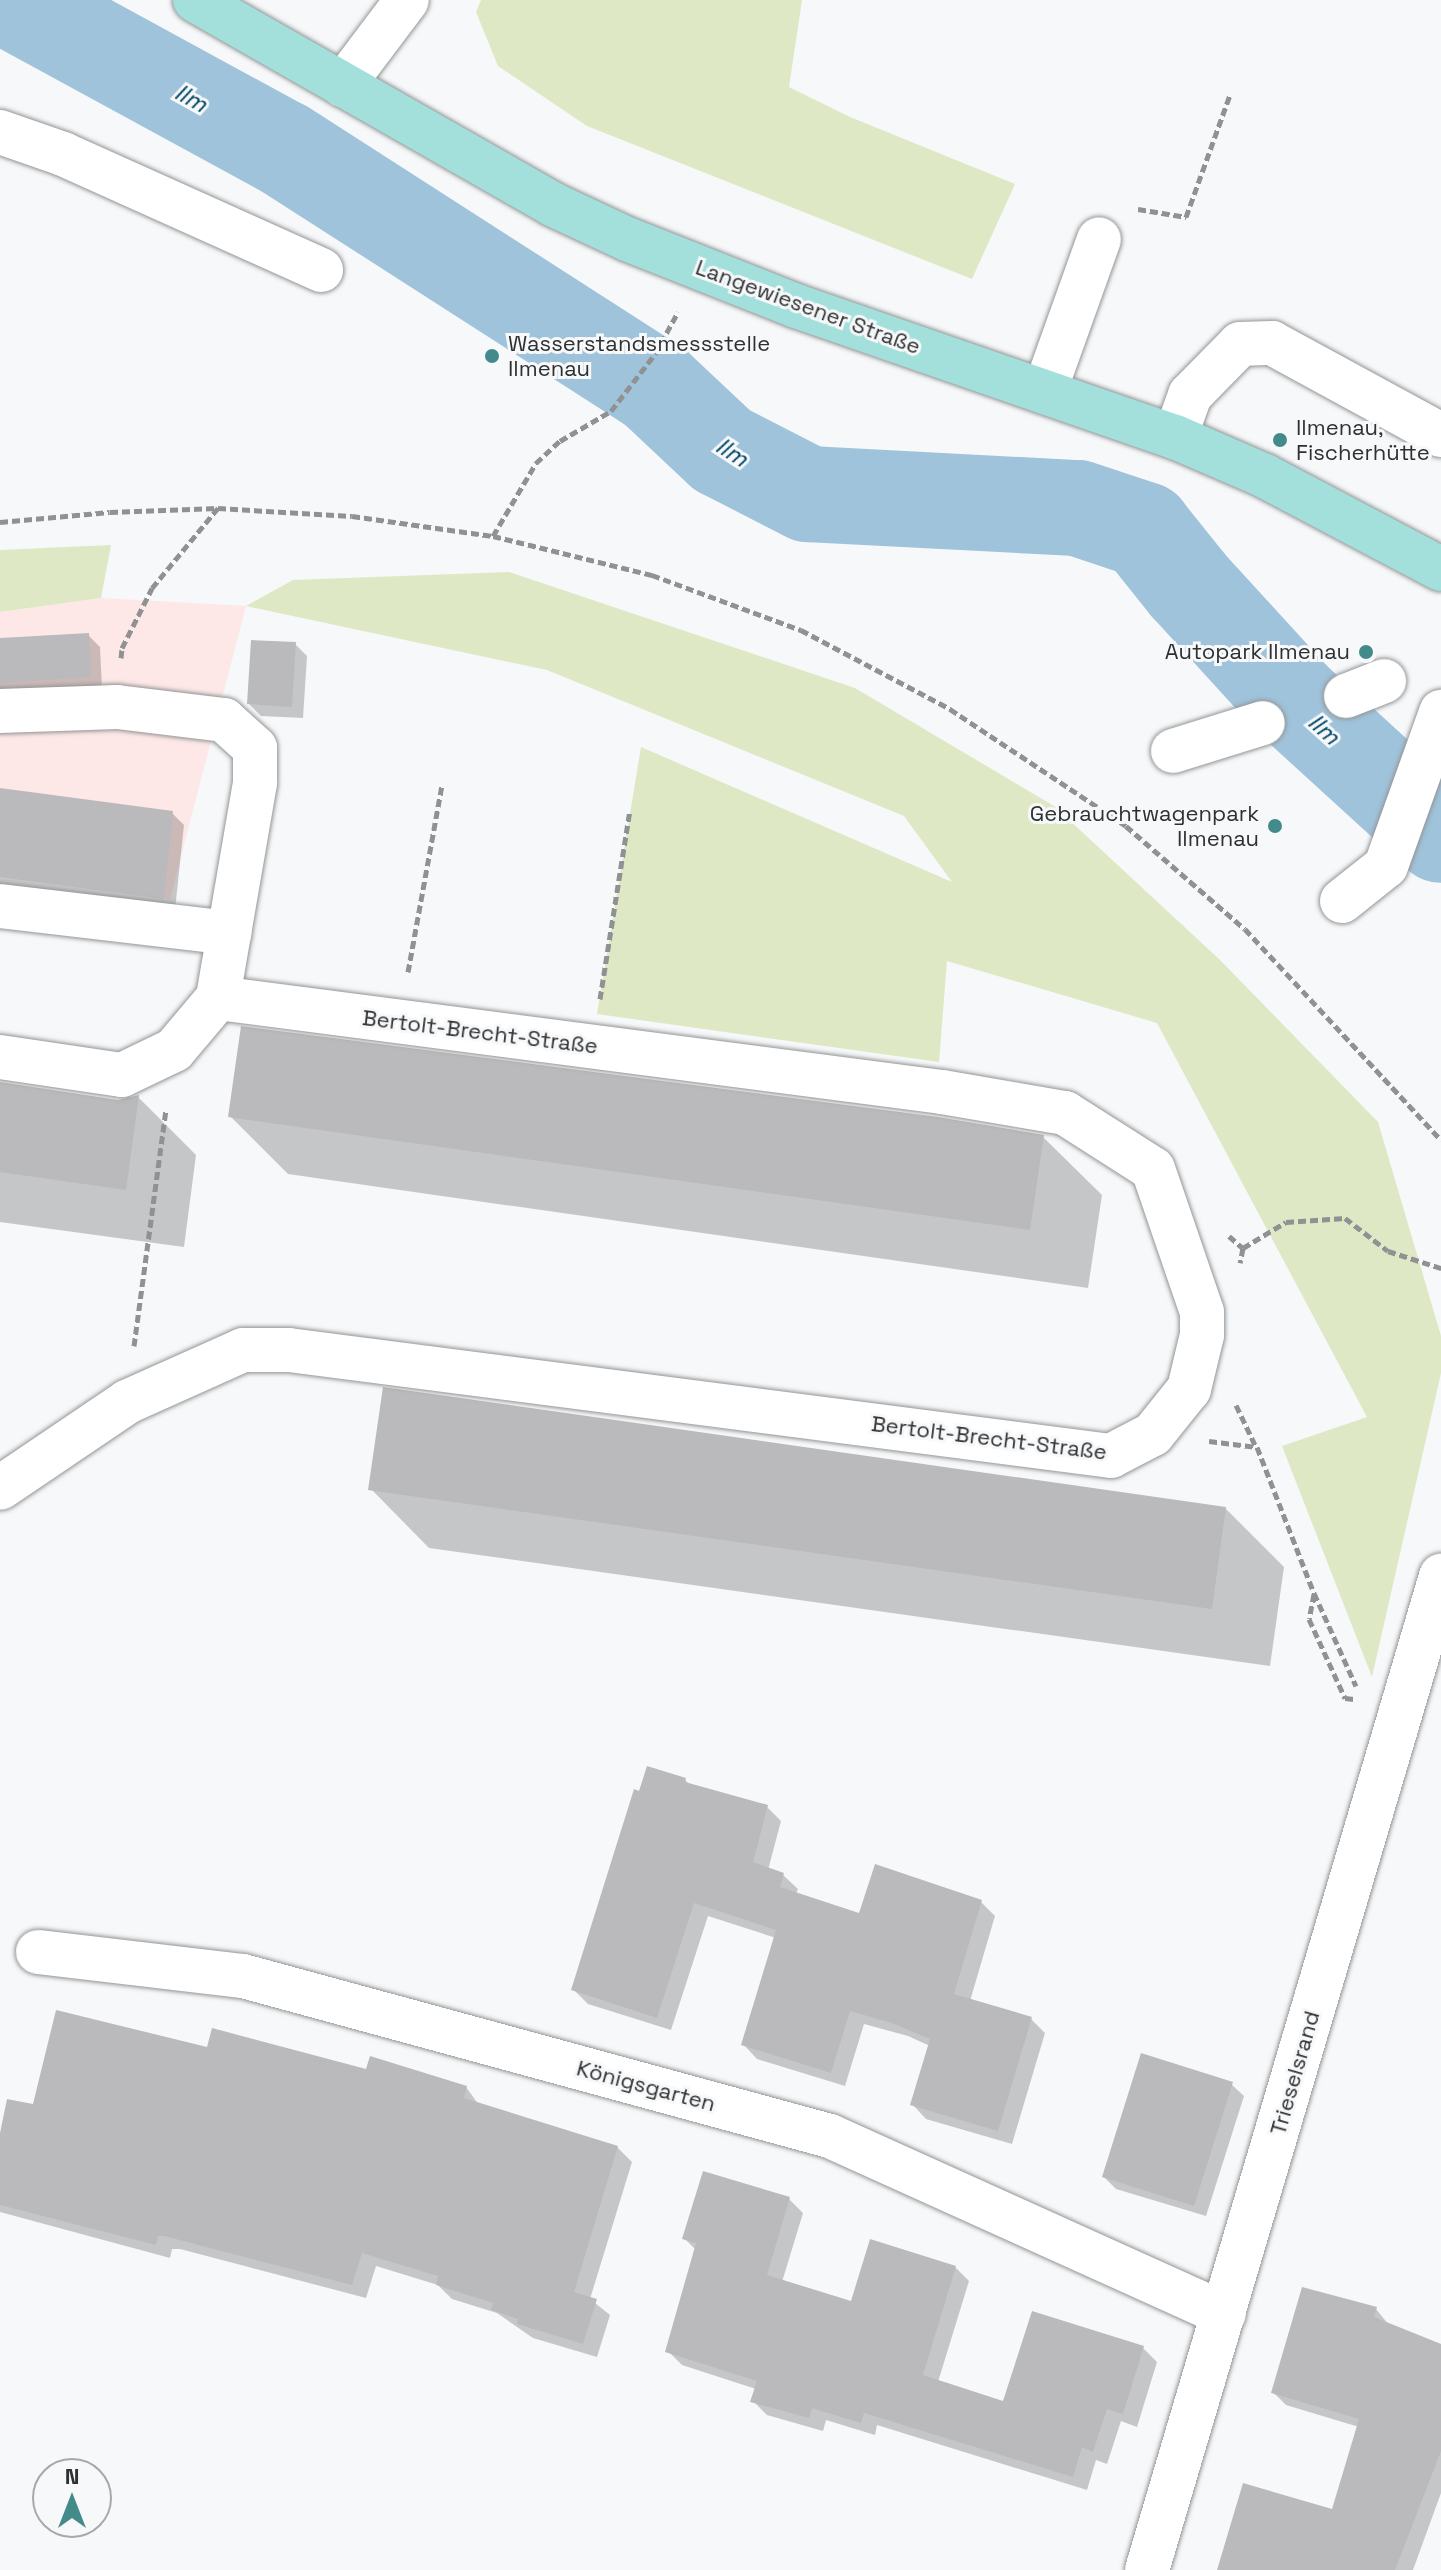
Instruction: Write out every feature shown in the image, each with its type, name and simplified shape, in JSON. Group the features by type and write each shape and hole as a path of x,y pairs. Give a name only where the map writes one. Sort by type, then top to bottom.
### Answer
{"main road":[{"name":"Langewiesener Straße","path":"195,0 552,204 627,239 796,306 1175,437 1265,476 1441,569"}],"street":[{"path":"343,85 407,0"},
{"path":"0,132 63,154 321,270"},
{"path":"1045,390 1099,239"},
{"path":"1175,437 1190,395 1240,344 1272,343 1441,435"},
{"path":"0,711 117,707 224,720 255,748 255,783 218,998 174,1050 122,1075 0,1057"},
{"path":"1173,751 1263,723"},
{"path":"1342,901 1386,866 1436,727"},
{"path":"0,906 229,933"},
{"name":"Bertolt-Brecht-Straße","path":"0,1488 127,1402 243,1350 289,1350 1111,1456 1153,1434 1189,1389 1202,1335 1202,1312 1153,1169 1065,1113 942,1092 218,998"},
{"name":"Trieselsrand","path":"1147,2570 1441,1576"},
{"name":"Königsgarten","path":"38,1952 243,1976 830,2136 1224,2314"}],"path":[{"path":"1099,239 1111,204 1186,217 1230,95"},
{"path":"493,536 536,463 560,441 611,411 655,354"},
{"path":"117,707 122,648 152,588 218,508"},
{"path":"0,522 110,512 218,508 352,516 493,536 652,575 801,630 950,709 1126,826 1233,919 1441,1140"},
{"path":"400,1022 442,784"},
{"path":"591,1047 630,810"},
{"path":"127,1402 174,1050"},
{"path":"1243,1248 1286,1222 1345,1218 1388,1251 1441,1268"},
{"path":"1153,1434 1257,1447 1314,1593 1362,1700 1345,1698 1309,1619 1314,1593"}],"shaded area":[{"path":"101,598 246,606 170,899 0,876 0,612"}],"green space":[{"path":"481,0 802,0 789,87 850,117 1015,184 972,279 587,126 498,66 476,12"},
{"path":"111,545 101,598 0,612 0,550"},
{"path":"509,572 855,688 1054,806 1219,959 1378,1122 1441,1336 1441,1373 1372,1677 1282,1446 1367,1417 1157,1023 947,961 939,1062 597,1014 641,747 952,882 904,816 547,670 246,606 293,580"}],"building":[{"path":"89,633 91,677 0,683 0,638"},
{"path":"251,640 296,642 292,707 247,704"},
{"path":"0,788 173,811 164,899 0,877"},
{"path":"241,1026 938,1117 1044,1135 1030,1230 228,1117"},
{"path":"0,1082 118,1100 139,1095 126,1190 0,1172"},
{"path":"383,1387 1226,1507 1212,1609 368,1490"},
{"path":"647,1766 686,1778 685,1782 768,1805 753,1862 784,1873 780,1887 859,1913 875,1864 982,1900 954,1994 1032,2017 998,2131 910,2105 930,2039 892,2023 850,2011 831,2073 741,2045 776,1930 694,1903 657,2018 571,1990 634,1789 639,1791"},
{"path":"56,2010 207,2047 212,2028 366,2069 370,2056 467,2086 464,2098 618,2146 574,2292 597,2299 583,2344 517,2324 518,2319 491,2310 493,2303 436,2285 438,2276 362,2253 352,2285 164,2236 158,2236 156,2245 0,2205 0,2133 7,2099 33,2104"},
{"path":"1141,2053 1233,2082 1194,2206 1102,2177"},
{"path":"703,2171 790,2197 767,2275 851,2301 870,2239 956,2266 923,2375 1003,2401 1032,2311 1144,2346 1123,2414 1107,2409 1093,2452 1082,2447 1073,2477 864,2413 861,2423 812,2408 809,2418 750,2402 757,2381 665,2352 696,2243 682,2239"},
{"path":"1302,2287 1377,2307 1374,2317 1441,2344 1441,2451 1395,2570 1217,2570 1243,2483 1332,2509 1359,2419 1271,2393"}],"waterway":[{"name":"Ilm","path":"11,0 283,148 655,387 722,450 808,494 1078,508 1144,530 1188,585 1293,700 1441,835"}],"place":[{"name":"Wasserstandsmessstelle Ilmenau","path":"492,356"},
{"name":"Ilmenau, Fischerhütte","path":"1280,440"},
{"name":"Autopark Ilmenau","path":"1366,652"},
{"name":"Gebrauchtwagenpark Ilmenau","path":"1275,826"}]}
